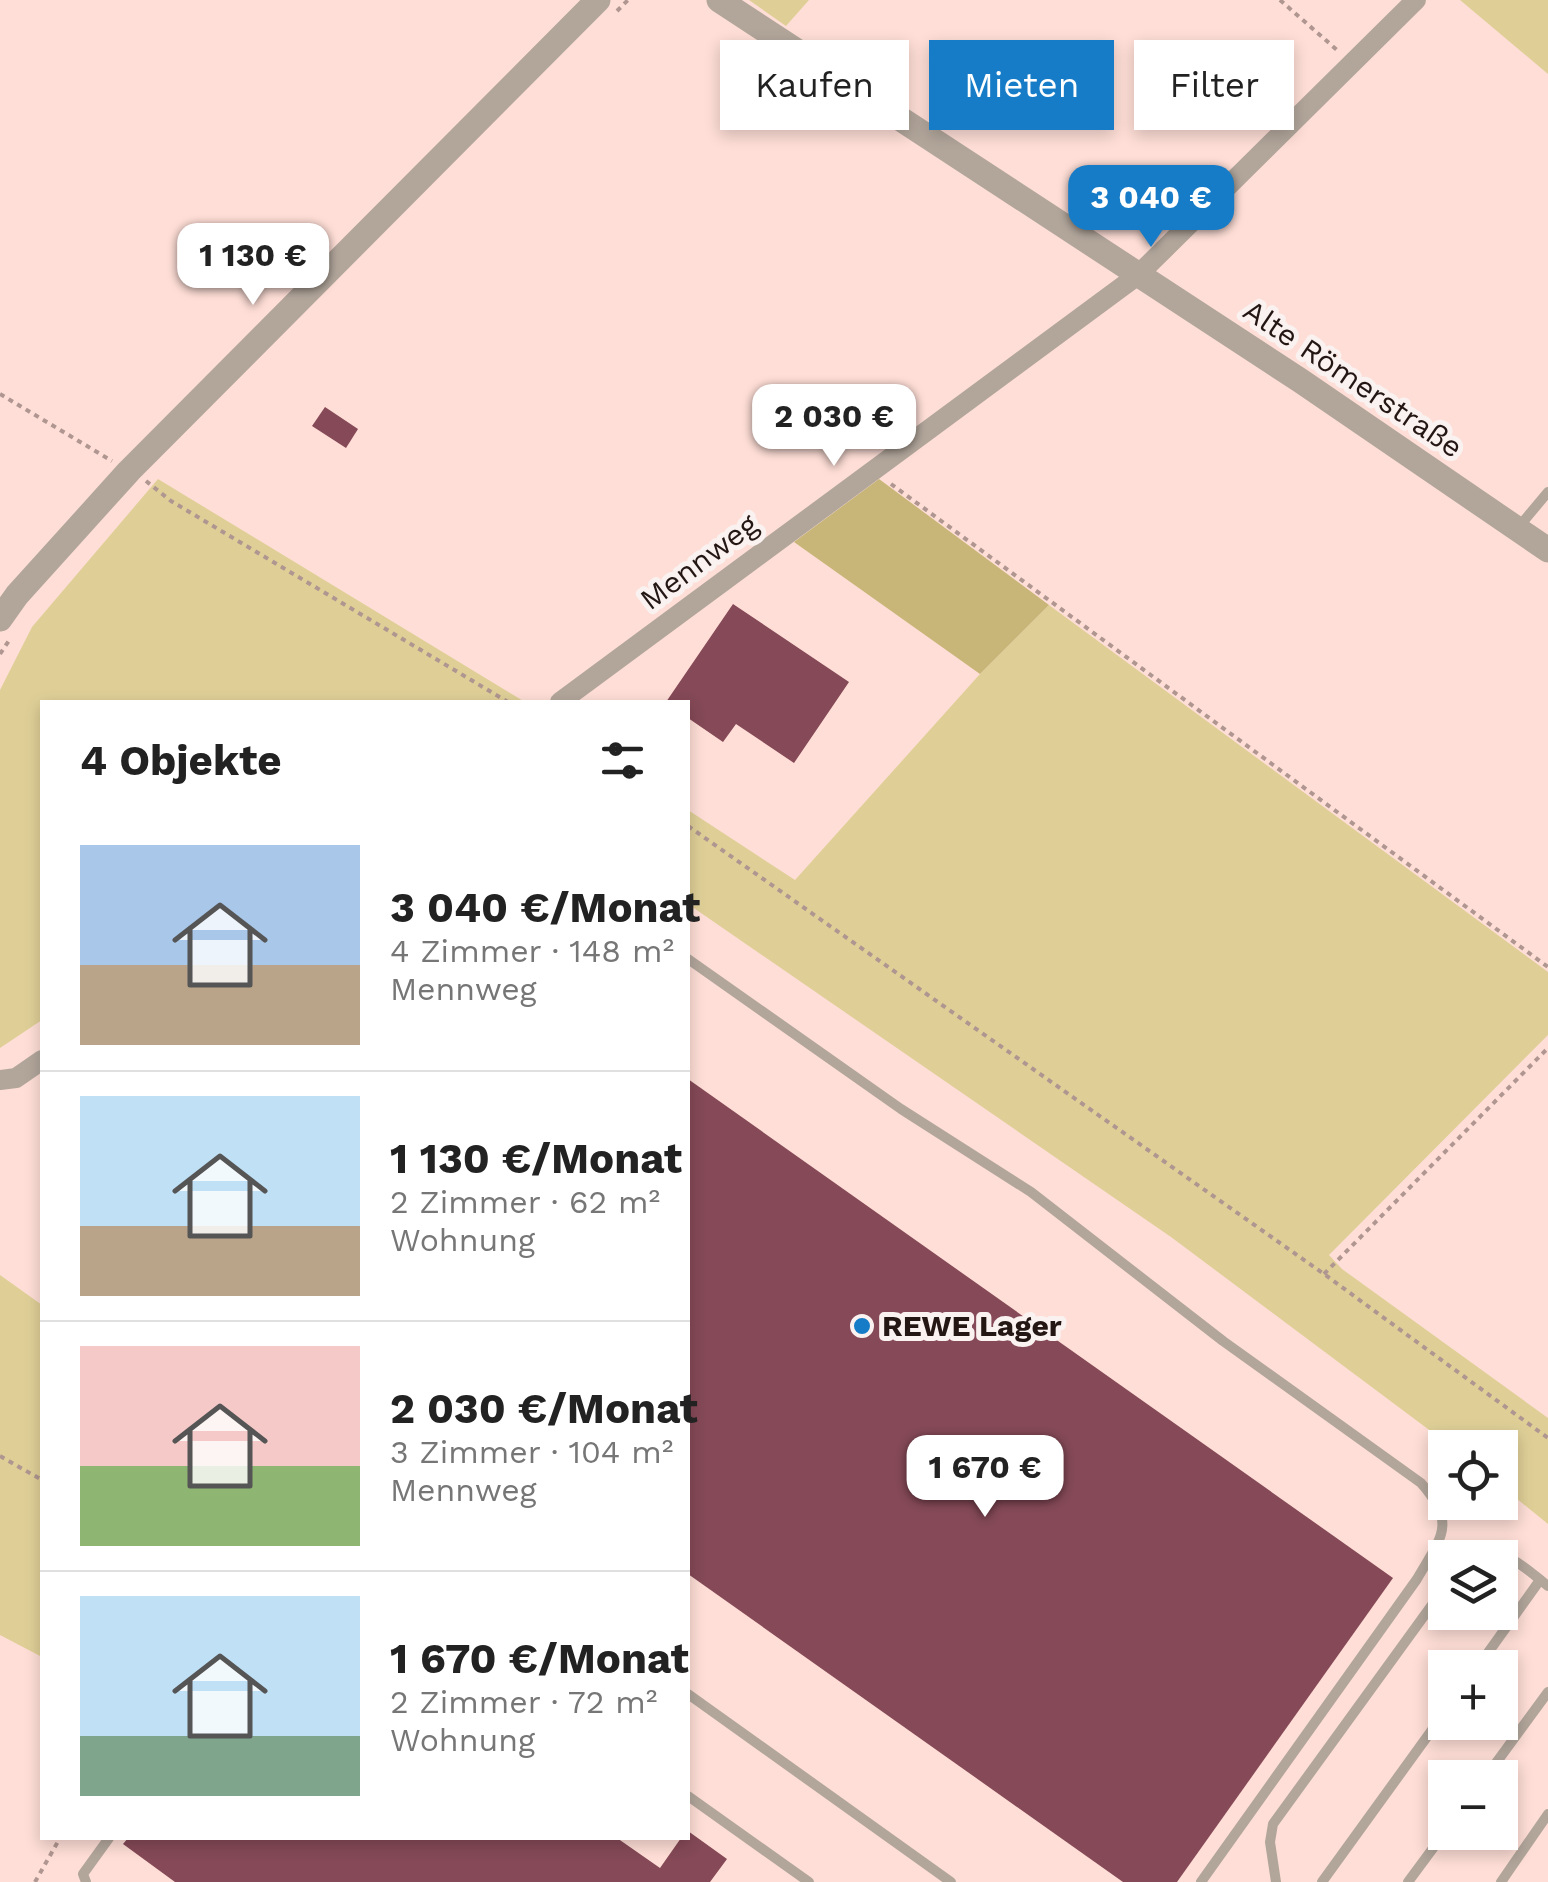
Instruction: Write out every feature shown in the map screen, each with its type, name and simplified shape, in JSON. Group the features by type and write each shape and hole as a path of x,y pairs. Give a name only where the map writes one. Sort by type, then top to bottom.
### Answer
{"street":[{"path":"0,619 129,471 598,0"},
{"name":"Alte Römerstraße","path":"719,0 1301,381 1548,550"},
{"name":"Mennweg","path":"563,700 1138,275 1416,0"},
{"path":"0,1080 16,1078 40,1061"}],"lane":[{"path":"1517,528 1548,492"},
{"path":"690,960 902,1110 1031,1192 1223,1341 1421,1482 1439,1504 1444,1516 1442,1533 1417,1579 1201,1882"},
{"path":"1490,1650 1544,1583 1518,1565"},
{"path":"1276,1882 1270,1842 1273,1824 1428,1611"},
{"path":"1498,1760 1548,1692"},
{"path":"690,1695 952,1882"},
{"path":"1322,1882 1428,1735"},
{"path":"690,1797 809,1882"},
{"path":"1501,1882 1548,1814"},
{"path":"82,1879 108,1840"},
{"path":"1408,1882 1432,1850"}],"path":[{"path":"1280,0 1352,63"},
{"path":"0,394 505,700"},
{"path":"874,471 1548,966"},
{"path":"690,827 1324,1274 1548,1438"},
{"path":"1324,1274 1548,1048"},
{"path":"0,1456 40,1479"},
{"path":"35,1882 59,1840"}],"shaded area":[{"path":"749,0 809,0 786,26"},
{"path":"1460,0 1548,0 1548,74"},
{"path":"158,479 522,700 40,700 40,1021 0,1048 0,690 32,627"},
{"path":"879,479 1049,605 980,674 794,542"},
{"path":"1049,605 1548,972 1548,1035 1329,1255 1342,1269 1548,1418 1548,1524 1518,1500 1518,1430 1429,1430 1171,1237 690,905 690,811 795,880 980,674"},
{"path":"0,1275 40,1304 40,1656 0,1635"}],"building":[{"path":"325,407 358,429 346,448 312,426"},
{"path":"733,604 849,682 794,763 736,724 723,742 690,719 690,700 667,700"},
{"name":"REWE Lager","path":"690,1080 1393,1578 1177,1882 1123,1882 690,1575"},
{"path":"690,1832 727,1859 710,1882 175,1882 123,1844 126,1840 620,1840 660,1868 680,1840 690,1840"}],"place":[{"name":"REWE Lager","path":"862,1326"}]}
